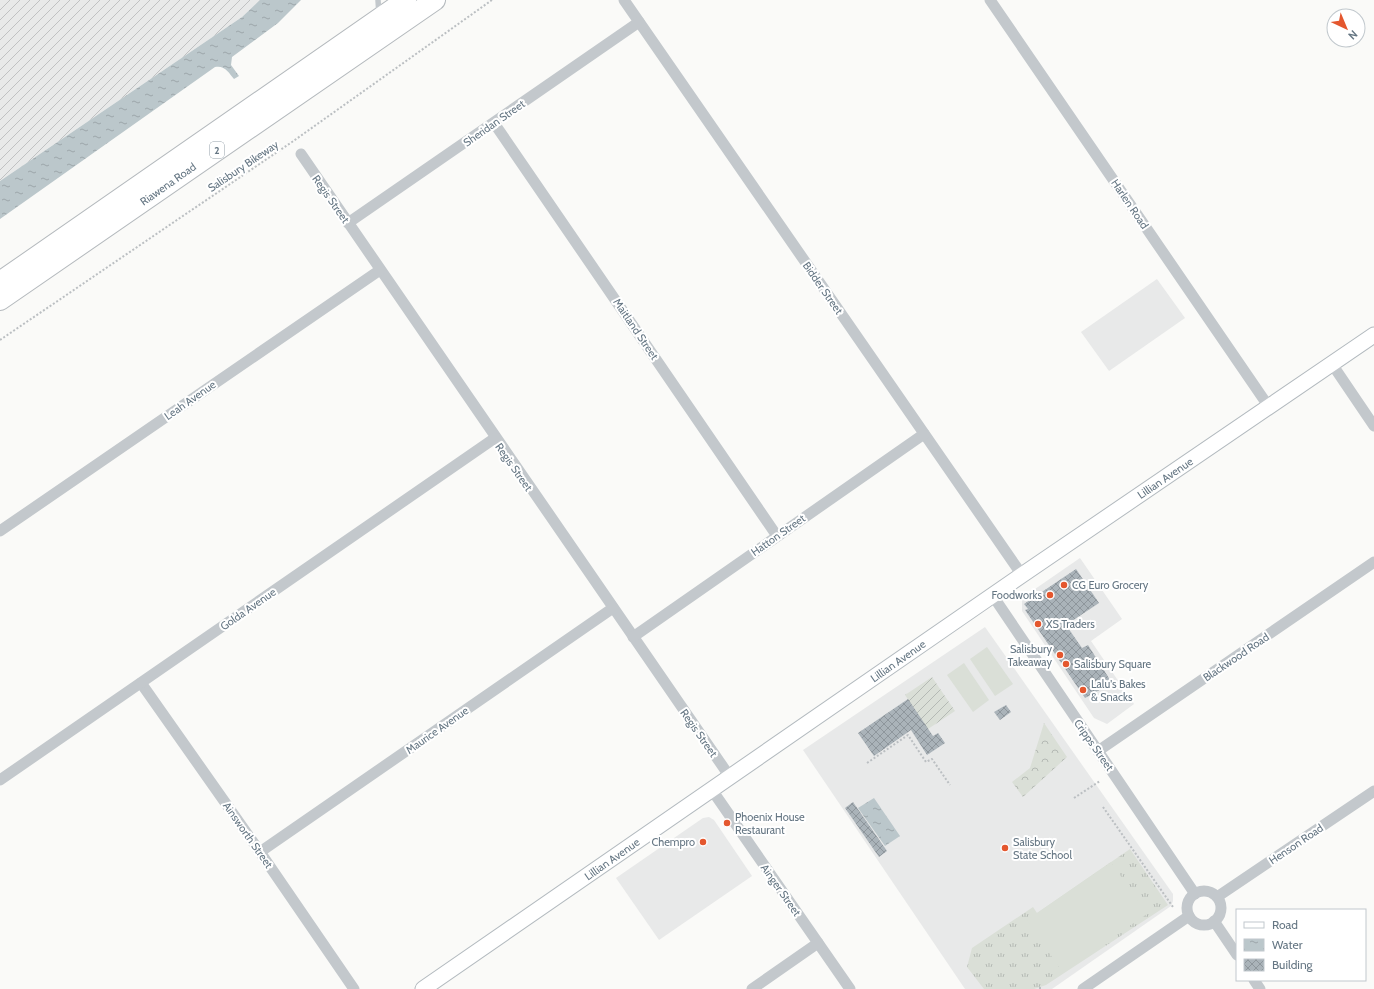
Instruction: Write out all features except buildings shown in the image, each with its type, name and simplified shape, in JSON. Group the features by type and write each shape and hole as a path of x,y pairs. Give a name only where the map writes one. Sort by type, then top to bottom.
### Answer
{"highway":[{"name":"Riawena Road","path":"0,282 378,9 406,0"},
{"name":"Riawena Road","path":"0,300 435,0"}],"street":[{"name":"Bidder Street","path":"624,0 1022,575"},
{"name":"Harlen Road","path":"990,0 1269,407"},
{"name":"Sheridan Street","path":"348,223 639,22"},
{"name":"Maitland Street","path":"494,123 778,536"},
{"name":"Regis Street","path":"301,154 495,438 730,777"},
{"name":"Leah Avenue","path":"0,531 380,270"},
{"name":"Lillian Avenue","path":"423,989 1022,575 1374,335"},
{"path":"1332,364 1374,426"},
{"name":"Hatton Street","path":"633,637 924,434"},
{"name":"Golda Avenue","path":"0,780 495,438"},
{"name":"Blackwood Road","path":"1098,752 1374,562"},
{"name":"Cripps Street","path":"992,596 1195,894"},
{"name":"Maurice Avenue","path":"260,852 613,608"},
{"name":"Ainsworth Street","path":"141,683 354,989"},
{"name":"Ainger Street","path":"712,790 850,989"},
{"name":"Henson Road","path":"1217,897 1374,791"},
{"path":"1209,892 1217,897 1221,907 1220,912 1214,921 1201,924 1192,920 1188,911 1189,902 1195,894 1209,892"},
{"path":"1083,989 1190,916"},
{"path":"1214,921 1236,954"},
{"path":"752,989 818,943"}],"path":[{"name":"Salisbury Bikeway","path":"0,340 286,146 492,0"},
{"path":"867,763 908,735 926,762 932,758 950,785"},
{"path":"1074,798 1100,781"},
{"path":"1103,807 1173,907"}],"shaded area":[{"path":"0,0 260,0 242,17 0,181"},
{"path":"1157,279 1185,318 1109,371 1081,332"},
{"path":"1080,558 1122,619 1091,641 1134,704 1107,724 1094,718 1022,611 1022,598"},
{"name":"Salisbury State School","path":"985,627 1173,894 1171,906 1052,989 965,989 803,750"},
{"path":"709,817 714,820 752,876 659,940 616,878 703,818"}],"green space":[{"path":"987,647 1013,684 995,696 970,659"},
{"path":"964,663 989,700 973,712 947,675"},
{"path":"932,677 955,711 928,729 905,695"},
{"path":"1044,723 1067,757 1023,797 1012,782 1030,768"},
{"path":"1130,849 1168,905 1046,985 1034,989 984,989 967,967 972,948 1033,907 1037,913"},
{"path":"1111,862 1147,914 1062,972 1027,920"}],"water":[{"path":"260,0 301,0 278,23 232,57 231,65 239,76 234,79 224,68 215,67 0,219 0,181 242,17"},
{"path":"874,798 900,836 885,846 858,808"}],"place":[{"name":"CG Euro Grocery","path":"1064,585"},
{"name":"Foodworks","path":"1050,595"},
{"name":"XS Traders","path":"1038,624"},
{"name":"Salisbury Takeaway","path":"1060,655"},
{"name":"Salisbury Square","path":"1066,664"},
{"name":"Lalu's Bakes & Snacks","path":"1083,690"},
{"name":"Phoenix House Restaurant","path":"727,823"},
{"name":"Chempro","path":"703,842"},
{"name":"Salisbury State School","path":"1005,848"}]}
